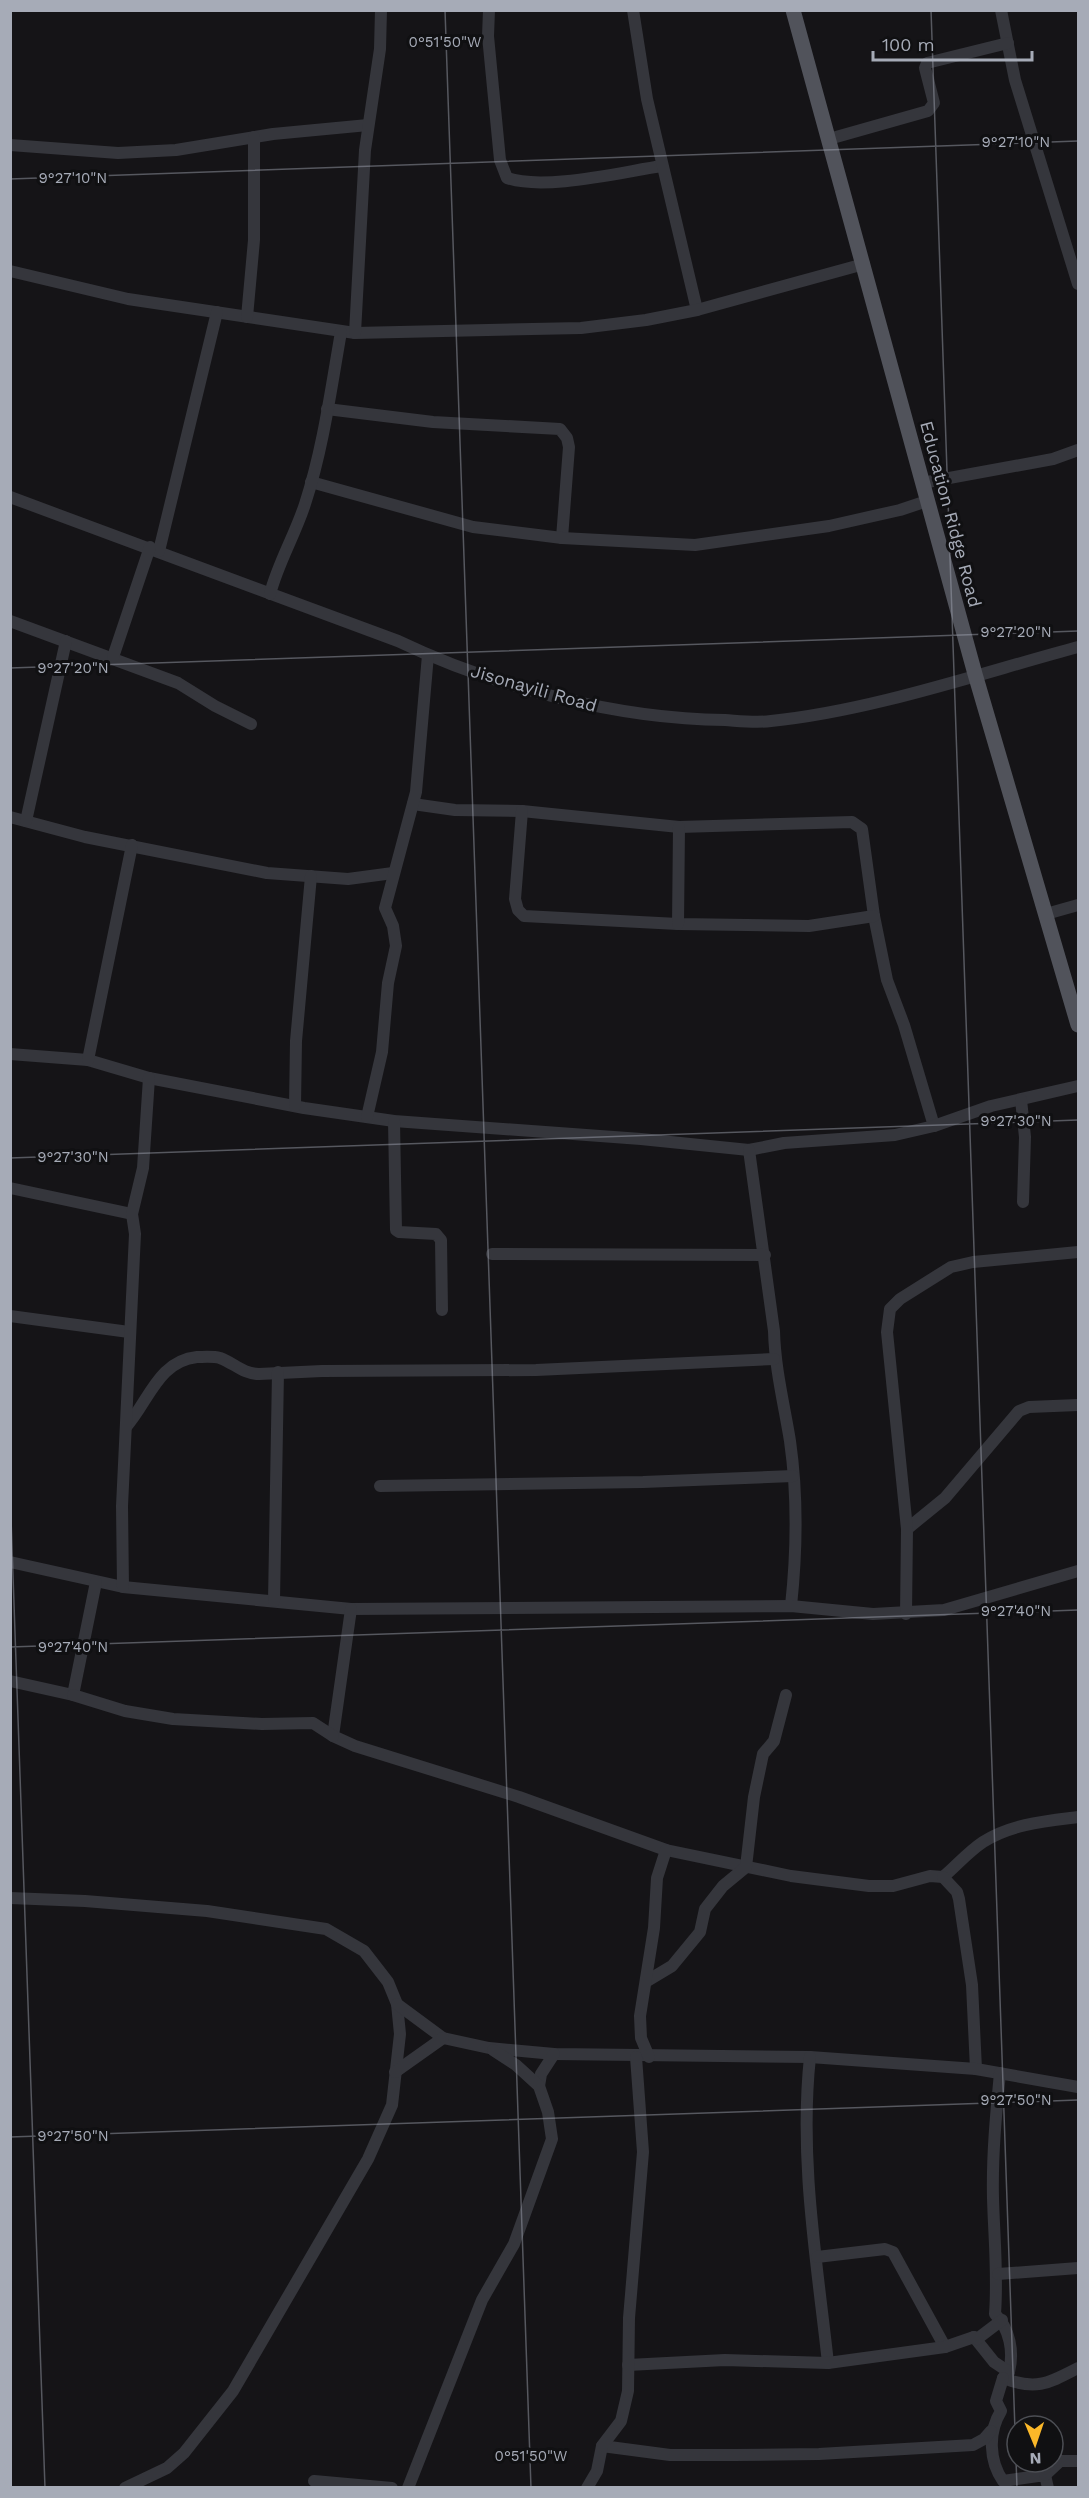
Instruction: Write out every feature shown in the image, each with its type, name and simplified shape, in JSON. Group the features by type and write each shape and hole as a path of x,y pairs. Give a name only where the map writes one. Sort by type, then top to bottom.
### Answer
{"main road":[{"name":"Education Ridge Road","path":"793,10 975,674 1078,1025"}],"street":[{"path":"355,333 368,125 380,49 381,10"},
{"path":"489,10 489,36 500,160 507,178 522,183 567,180 662,166"},
{"path":"633,10 647,99 697,310"},
{"path":"1005,12 1015,80 1078,284"},
{"path":"829,139 928,111 934,103 925,68 927,63 1008,43"},
{"path":"10,145 118,153 176,150 254,137 368,125"},
{"path":"247,317 254,240 254,137"},
{"path":"10,271 128,299 355,333 581,328 697,310 864,264"},
{"path":"113,657 155,549 217,312"},
{"path":"270,594 275,575 305,504 311,482 341,332"},
{"path":"327,410 433,422 560,429 567,438 569,447 562,538"},
{"path":"922,483 1053,459 1078,450"},
{"path":"311,482 473,527 562,538 695,545 829,526 900,510 927,501"},
{"name":"Jisonayili Road","path":"10,497 398,640 428,655 506,681 608,710 690,720 770,721 859,706 1078,646"},
{"path":"10,621 113,657 178,683 215,706 251,724"},
{"path":"26,821 66,641"},
{"path":"367,1117 382,1052 388,983 396,946 393,926 385,908 416,792 428,655"},
{"path":"413,804 455,810 522,811 679,827 852,822 862,829 874,916 887,980 904,1025 934,1126"},
{"path":"522,811 515,899 518,910 524,916 678,924 810,926 874,916"},
{"path":"10,817 85,837 267,873 348,879 393,873"},
{"path":"678,924 679,827"},
{"path":"88,1060 132,845"},
{"path":"295,1106 296,1041 311,876"},
{"path":"1046,914 1078,905"},
{"path":"10,1054 88,1060 149,1078 295,1106 394,1121 641,1139 749,1150 784,1143 895,1135 934,1126 991,1106 1078,1086"},
{"path":"123,1587 122,1506 135,1234 132,1214 143,1168 149,1078"},
{"path":"1021,1100 1025,1137 1023,1202"},
{"path":"394,1121 396,1230 436,1234 441,1240 442,1310"},
{"path":"749,1150 765,1255 774,1331 774,1359 790,1443 798,1540 791,1606"},
{"path":"10,1188 132,1214"},
{"path":"906,1614 907,1529 894,1417 894,1381 887,1332 890,1309 917,1287 951,1267 973,1262 1078,1252"},
{"path":"492,1254 765,1255"},
{"path":"10,1316 129,1332"},
{"path":"126,1427 138,1414 161,1376 174,1363 193,1358 219,1357 248,1374 536,1370 774,1359"},
{"path":"273,1601 278,1372"},
{"path":"907,1529 945,1498 1019,1411 1029,1407 1078,1405"},
{"path":"380,1486 609,1483 793,1476"},
{"path":"10,1562 123,1587 351,1609 791,1606 873,1614 906,1614 944,1610 1078,1571"},
{"path":"73,1695 96,1582"},
{"path":"333,1736 351,1609"},
{"path":"10,1681 73,1695 125,1711 173,1719 262,1724 313,1723 355,1746 519,1797 666,1850 746,1867 868,1886 893,1886 930,1876 943,1877 957,1892"},
{"path":"647,1981 672,1966 700,1932 705,1909 723,1886 746,1867 754,1797 763,1754 774,1741 786,1695"},
{"path":"943,1877 982,1843 1008,1830 1038,1822 1078,1817"},
{"path":"587,2487 597,2471 602,2446 621,2421 627,2406 642,2152 640,2016 647,1981 657,1878 666,1850"},
{"path":"955,1867 972,1985 976,2069"},
{"path":"10,1898 85,1900 207,1911 326,1929 364,1952 388,1982 397,2004 400,2034 392,2105 368,2159 233,2391 176,2461 167,2468 125,2487"},
{"path":"397,2004 443,2038 489,2048 554,2054 642,2057 810,2057 976,2069 1078,2087"},
{"path":"395,2072 443,2038"},
{"path":"408,2487 482,2300 514,2244 544,2167 552,2139 548,2112 539,2086 516,2065 489,2048"},
{"path":"539,2086 541,2074 554,2054"},
{"path":"810,2057 806,2093 807,2176 828,2363"},
{"path":"602,2446 670,2455 819,2454 973,2445 984,2439 991,2431 1001,2411 996,2402 1012,2359 1011,2344 1002,2320 996,2314 998,2274 993,2197 995,2122 1000,2073"},
{"path":"817,2257 885,2248 893,2252 945,2347"},
{"path":"998,2274 1078,2268"},
{"path":"628,2365 725,2360 828,2363 945,2347 974,2337 977,2339 1002,2320"},
{"path":"974,2337 993,2362 1019,2385 1042,2385 1078,2368"},
{"path":"991,2431 995,2469 1003,2481 1046,2481 1060,2461 1078,2461"},
{"path":"314,2481 392,2487"}]}
